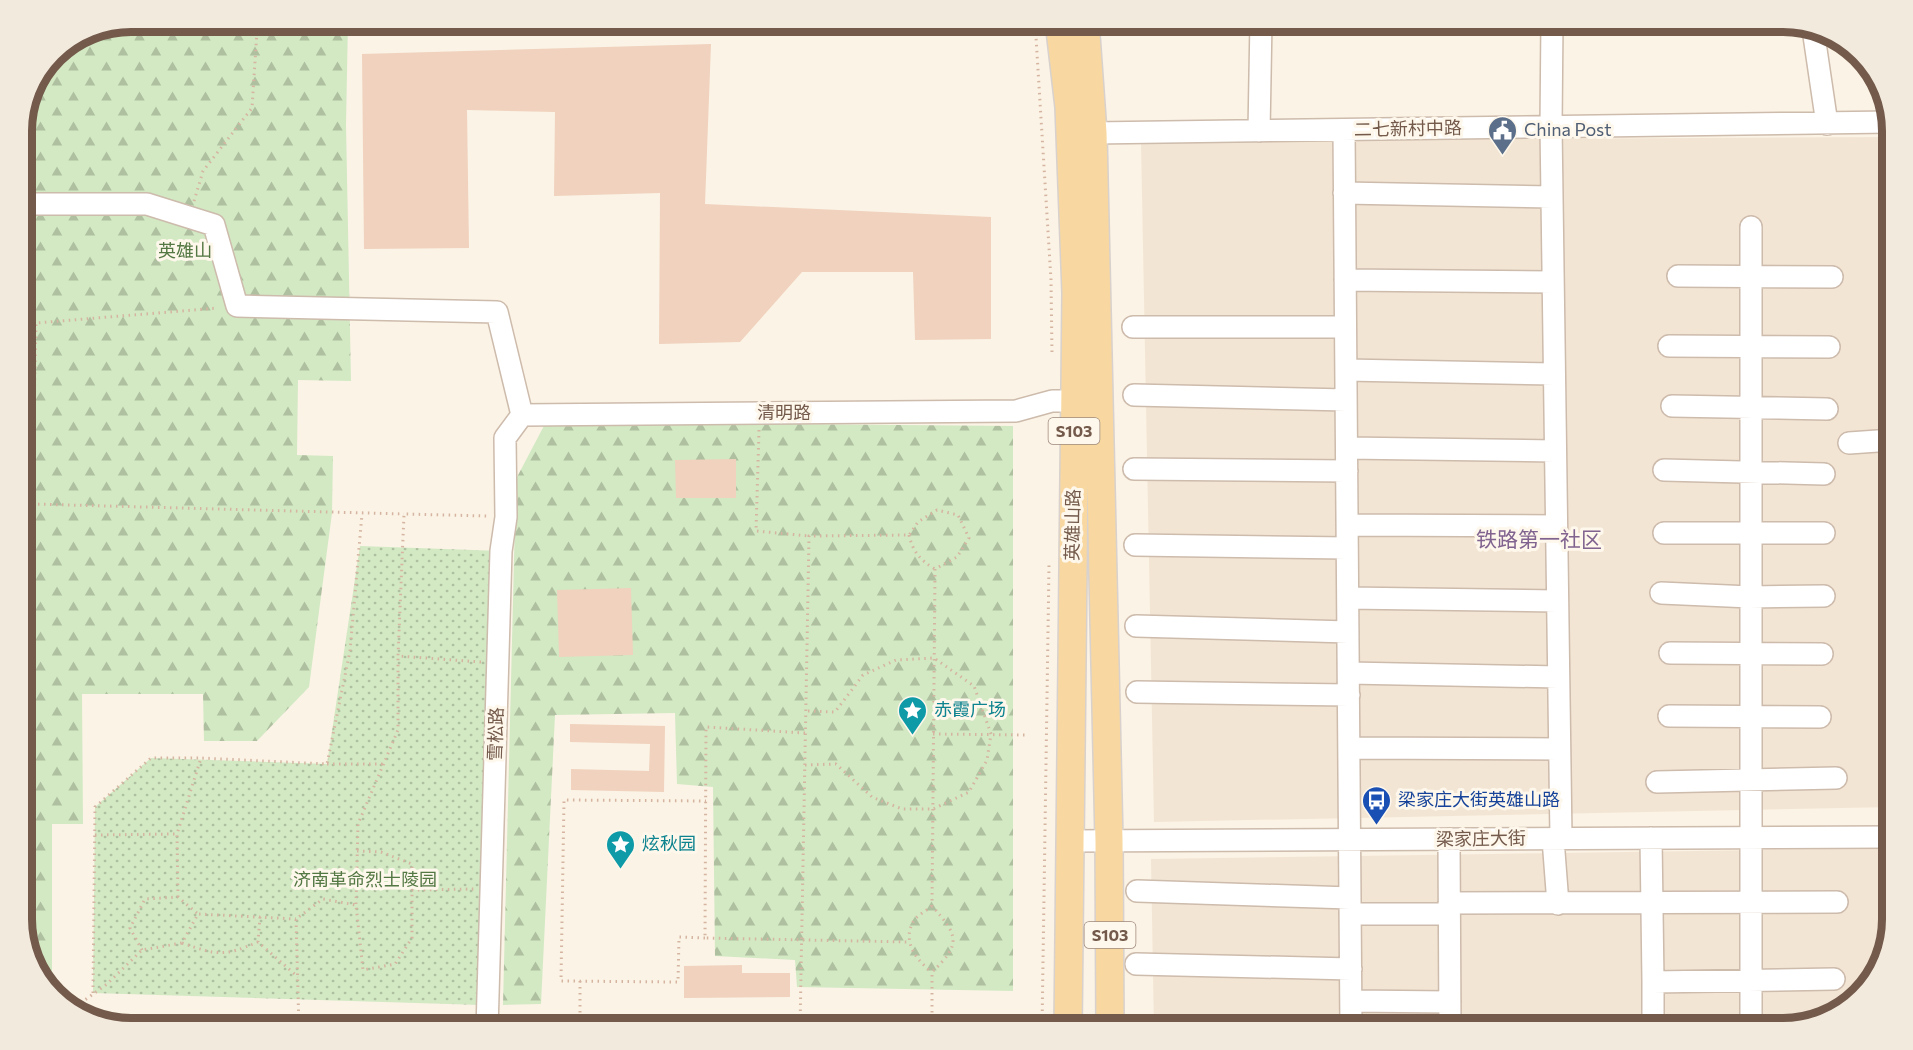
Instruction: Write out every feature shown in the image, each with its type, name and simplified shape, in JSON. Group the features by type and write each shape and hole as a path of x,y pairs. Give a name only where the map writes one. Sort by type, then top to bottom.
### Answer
{"main road":[{"name":"英雄山路","path":"1061,32 1067,75 1081,135 1109,841 1110,1018"},
{"name":"英雄山路","path":"1068,1018 1074,401 1085,32"}],"street":[{"path":"1259,131 1261,32"},
{"path":"1552,32 1551,126 1559,749 1558,904"},
{"path":"1814,37 1827,124"},
{"name":"二七新村中路","path":"1081,135 1881,122"},
{"path":"1344,130 1351,1018"},
{"path":"1344,193 1552,197"},
{"path":"32,204 147,204 214,225 237,306 497,312 522,415"},
{"path":"1751,227 1751,1018"},
{"path":"1678,276 1832,277"},
{"path":"1345,279 1553,282"},
{"path":"1133,327 1346,327"},
{"path":"1669,346 1829,346"},
{"path":"1346,370 1554,374"},
{"path":"1134,395 1346,400"},
{"name":"清明路","path":"522,415 1016,411 1053,401 1074,401"},
{"path":"1672,406 1827,409"},
{"name":"雪松路","path":"487,1018 501,551 506,517 506,438 522,415"},
{"path":"1849,443 1881,441"},
{"path":"1347,448 1555,451"},
{"path":"1134,469 1347,471"},
{"path":"1664,470 1824,474"},
{"path":"1347,525 1556,526"},
{"path":"1664,533 1824,533"},
{"path":"1135,546 1347,548"},
{"path":"1660,593 1750,597 1824,596"},
{"path":"1348,598 1557,601"},
{"path":"1136,626 1348,632"},
{"path":"1671,653 1822,654"},
{"path":"1349,673 1558,677"},
{"path":"1137,692 1349,695"},
{"path":"1669,716 1820,717"},
{"path":"1349,748 1559,749"},
{"path":"1657,782 1836,778"},
{"name":"梁家庄大街","path":"1070,841 1882,837"},
{"path":"1651,838 1653,1018"},
{"path":"1449,839 1450,1018"},
{"path":"1137,891 1350,906 1449,909 1558,904 1837,902"},
{"path":"1136,964 1351,969"},
{"path":"1653,982 1834,979"},
{"path":"1351,1001 1450,1002"}],"path":[{"path":"190,218 203,171 252,108 257,32"},
{"path":"1036,32 1051,280 1052,357"},
{"path":"32,322 237,306"},
{"path":"33,939 32,504 36,323"},
{"path":"759,413 756,531 808,536 909,535"},
{"path":"32,504 506,517"},
{"path":"909,535 918,522 937,510 958,515 969,538 957,557 935,569"},
{"path":"327,764 350,651 362,514"},
{"path":"357,851 381,852 412,864 412,938 395,964 363,970 356,905 357,851 358,824 398,730 398,656 404,514"},
{"path":"909,535 917,555 935,569"},
{"path":"800,1018 808,536"},
{"path":"1042,1018 1050,557"},
{"path":"932,1018 932,972 948,957 954,944 953,930 932,906 935,569"},
{"path":"398,656 498,663"},
{"path":"805,765 836,764 872,797 902,809 933,809 969,792 987,760 991,734 974,686 934,658 896,660 863,675 835,712 806,711"},
{"path":"705,938 706,727 805,733"},
{"path":"933,734 1029,735"},
{"path":"93,993 94,807 151,758 384,764"},
{"path":"178,897 177,834 201,758"},
{"path":"706,801 564,800 561,981 678,982 679,937 908,942"},
{"path":"94,835 177,834"},
{"path":"412,890 491,889"},
{"path":"142,950 130,928 145,899 178,897 198,914 296,919 323,899 356,905"},
{"path":"932,906 913,922 908,942 919,963 932,972"},
{"path":"182,943 198,914"},
{"path":"258,942 260,917"},
{"path":"296,919 299,1018"},
{"path":"79,1004 142,950 182,943 213,954 235,952 258,942"},
{"path":"258,942 298,976"},
{"path":"580,981 580,1018"}],"shaded area":[{"path":"1881,137 1882,807 1154,822 1141,141"},
{"path":"1882,848 1881,933 1874,958 1853,990 1821,1011 1796,1018 1154,1018 1151,859"}],"green space":[{"name":"英雄山","path":"117,32 348,32 346,125 351,381 298,380 297,455 333,456 332,513 309,687 257,741 204,741 203,694 82,694 83,824 52,824 52,980 37,952 32,926 32,124 35,105 52,70 65,56 98,37"},
{"path":"546,422 1013,426 1013,991 797,987 795,960 715,956 713,787 677,784 675,713 555,715 541,1004 503,1005 516,479"},
{"name":"济南革命烈士陵园","path":"360,546 501,551 481,1005 93,993 95,807 151,758 327,764"}],"building":[{"path":"711,44 705,204 991,217 991,339 915,340 913,272 802,272 740,342 659,344 660,193 554,196 555,112 467,110 469,248 364,249 362,54"},
{"path":"736,459 736,498 676,498 675,460"},
{"path":"631,588 633,655 559,657 557,590"},
{"path":"570,724 665,726 664,792 571,790 571,769 649,771 650,744 570,742"},
{"path":"742,965 742,973 790,973 790,997 684,998 684,966"}],"place":[{"name":"China Post","path":"1503,156"},
{"name":"赤霞广场","path":"913,736"},
{"name":"梁家庄大街英雄山路","path":"1377,826"},
{"name":"炫秋园","path":"621,870"}],"district":[{"name":"铁路第一社区","path":"1539,540"}]}
